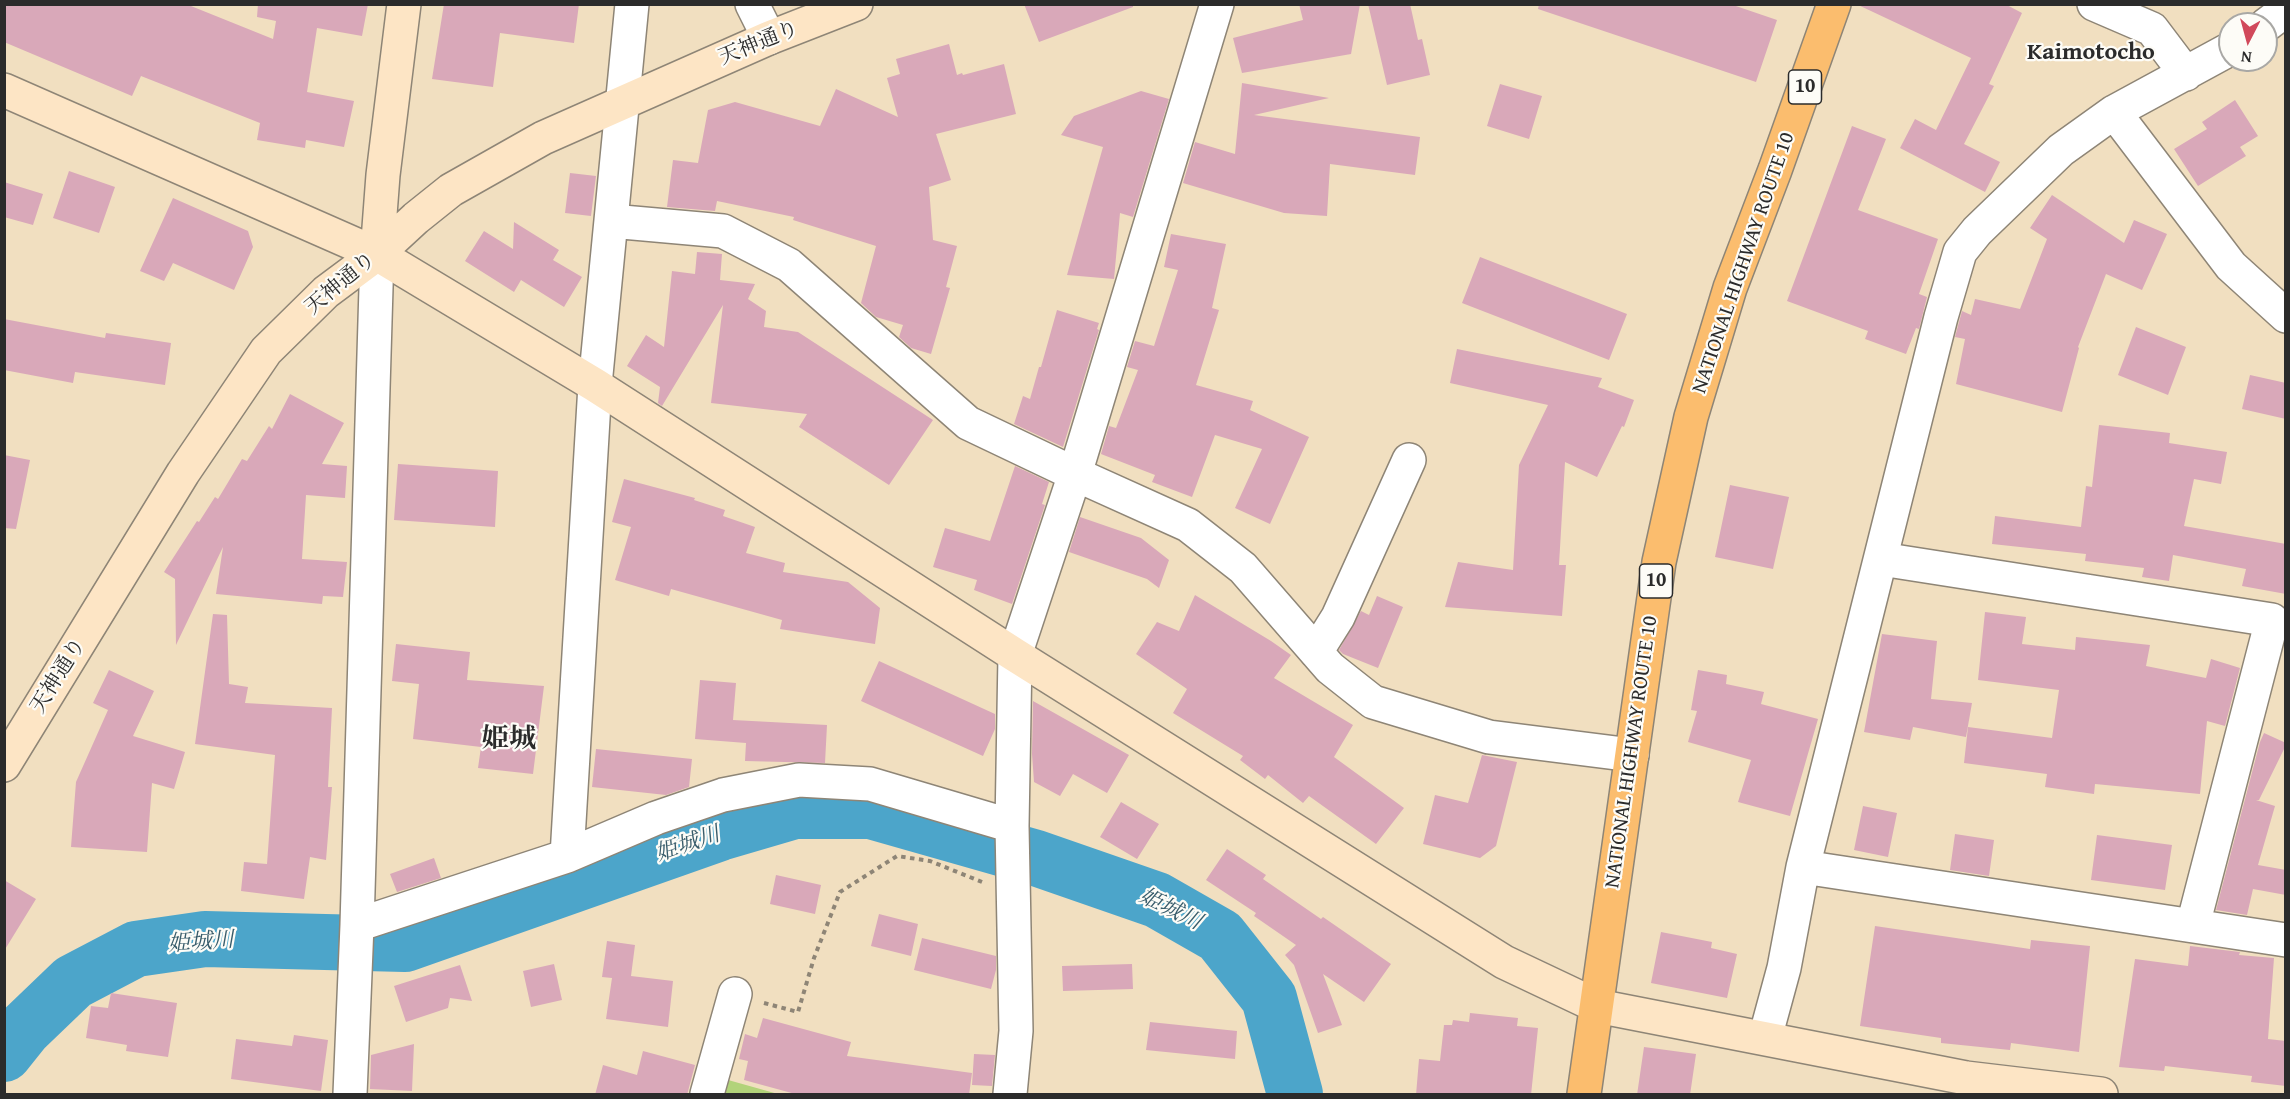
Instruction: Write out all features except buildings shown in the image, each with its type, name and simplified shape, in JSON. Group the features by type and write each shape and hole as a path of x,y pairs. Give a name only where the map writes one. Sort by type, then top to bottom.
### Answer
{"highway":[{"name":"NATIONAL HIGHWAY ROUTE 10","path":"1584,1095 1659,562 1691,417 1730,288 1834,4"}],"street":[{"path":"350,1095 378,254 383,175 404,4"},
{"path":"567,856 595,385 633,4"},
{"path":"752,4 770,38"},
{"path":"1010,1095 1016,1031 1012,829 1015,655 1075,474 1217,4"},
{"path":"2094,4 2152,29 2186,74"},
{"name":"天神通り","path":"4,765 183,473 266,351 326,292 378,254 416,218 451,190 543,138 623,101 847,6"},
{"path":"1765,1038 1784,968 1803,867 1941,317 1960,252 1977,231 2061,150 2114,112 2218,56"},
{"path":"4,90 378,254 595,385 1015,655 1504,962 1597,1006 1966,1078 2101,1095"},
{"path":"2114,112 2231,266 2286,316"},
{"path":"612,221 723,231 789,265 968,423 1188,525 1243,568 1330,668 1373,702 1489,737 1632,754"},
{"path":"1316,652 1338,617 1409,460"},
{"path":"1881,559 2272,620 2193,925"},
{"path":"357,925 567,856 656,818 723,795 799,780 870,784 1012,829"},
{"path":"1803,867 2286,940"},
{"path":"707,1095 735,994"}],"path":[{"path":"735,994 798,1012 814,958 840,892 897,856 930,861 1013,889"}],"green space":[{"path":"721,1078 778,1094 718,1094"}],"waterway":[{"name":"姫城川","path":"4,1054 24,1029 73,982 136,949 205,939 405,944 720,833 795,811 871,811 1036,858 1157,900 1220,936 1269,998 1295,1094"}],"district":[{"name":"Kaimotocho","path":"2091,53"},
{"name":"姫城","path":"509,740"}]}
